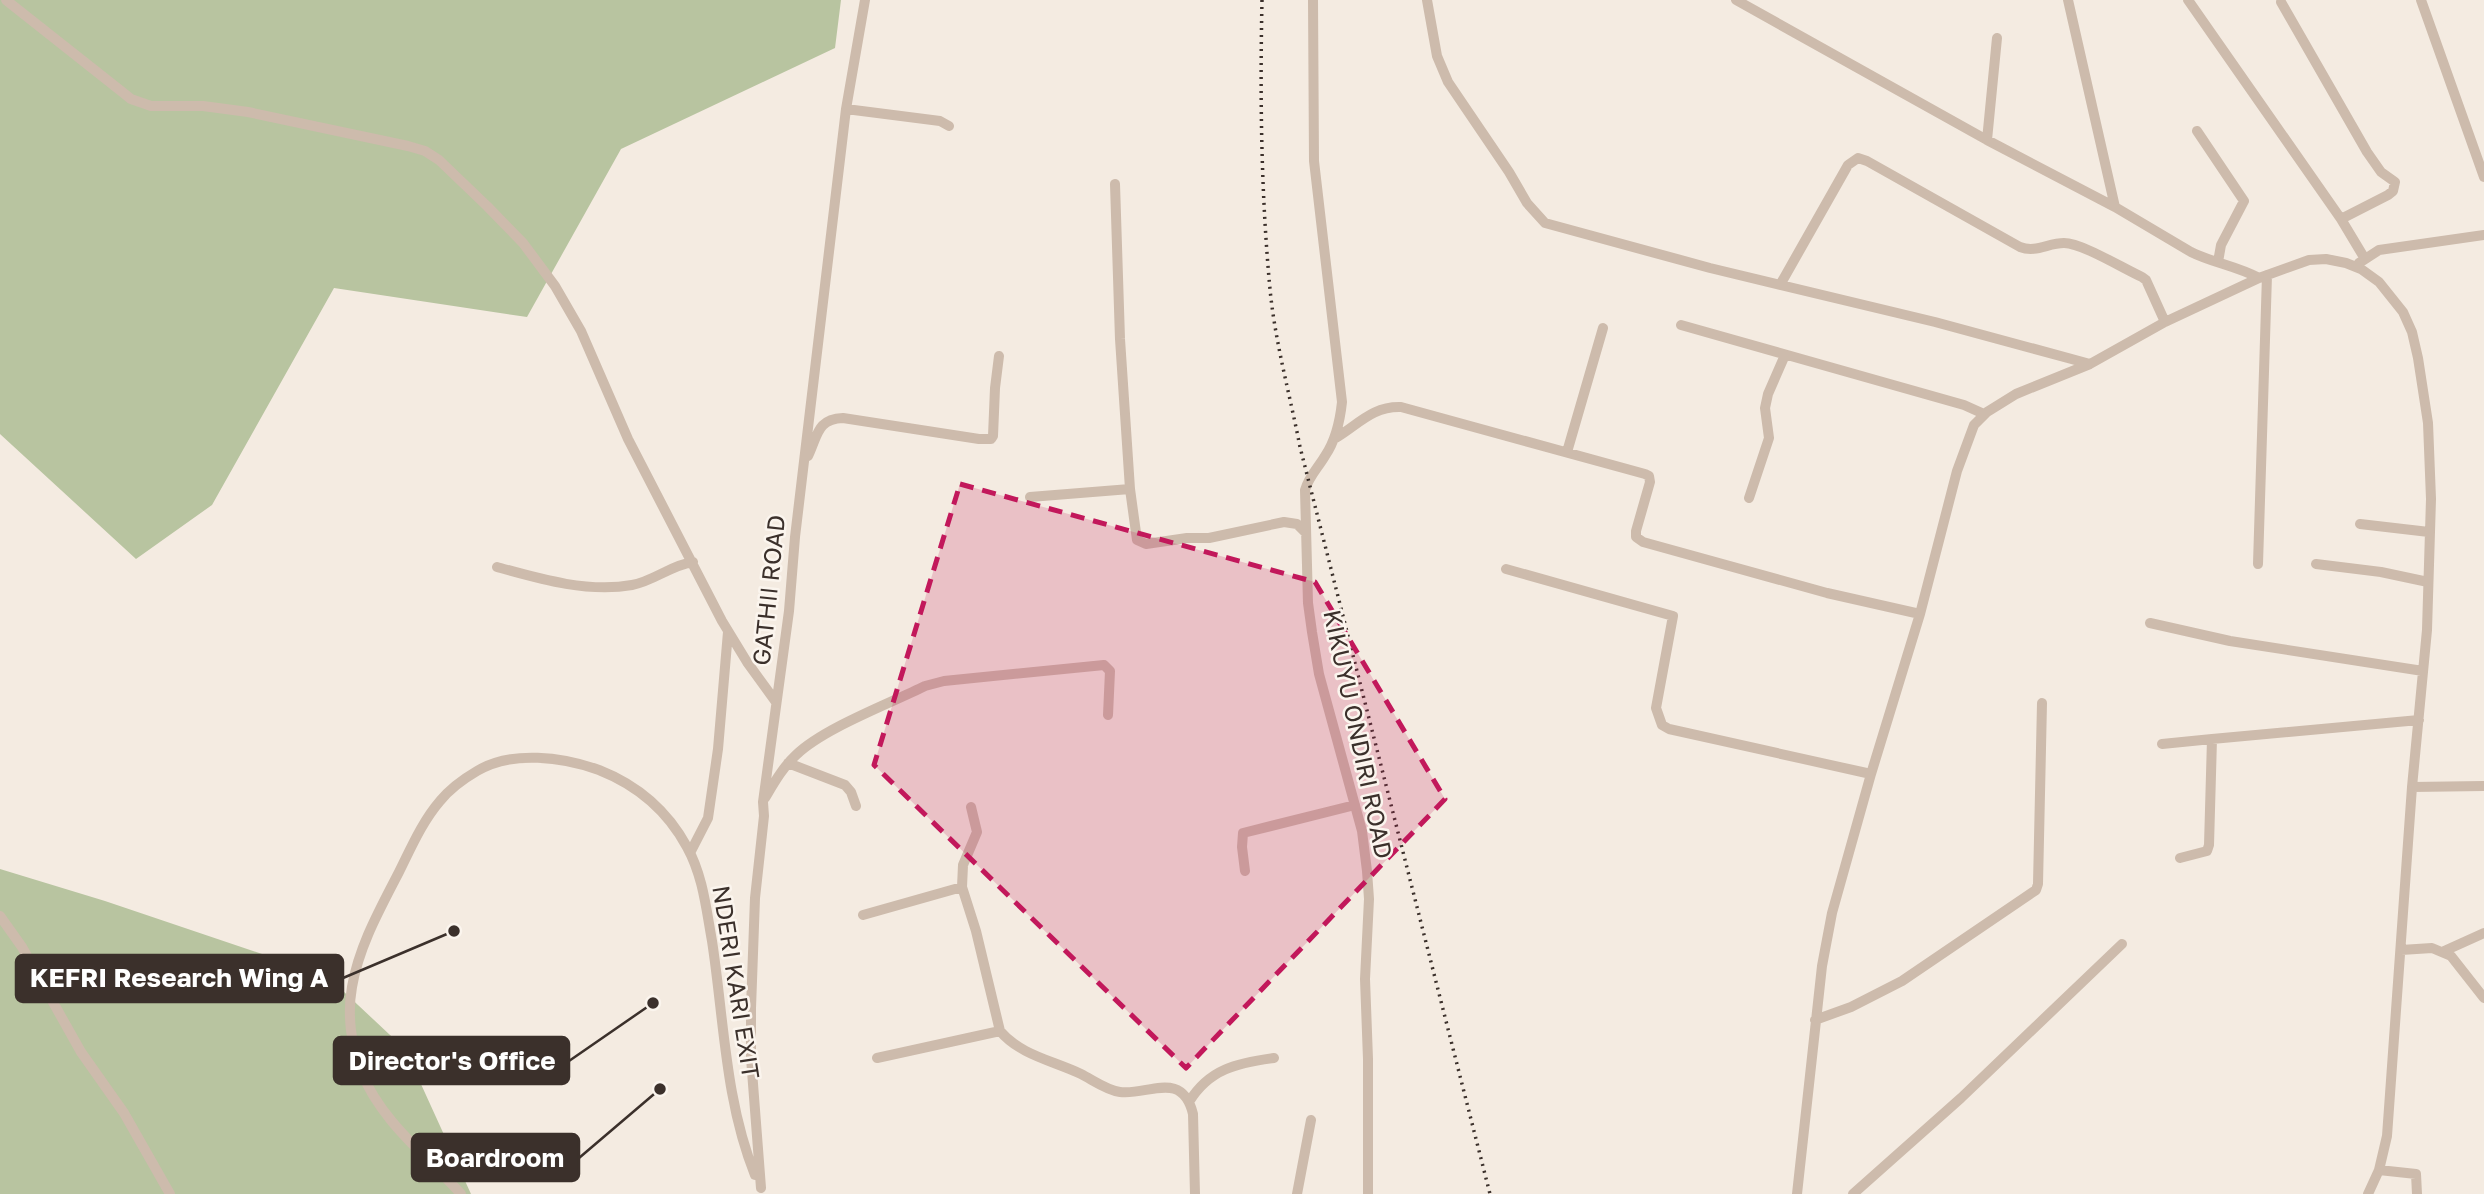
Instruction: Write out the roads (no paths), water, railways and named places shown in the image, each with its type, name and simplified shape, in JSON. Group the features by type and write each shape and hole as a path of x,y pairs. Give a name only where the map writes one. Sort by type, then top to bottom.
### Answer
{"street":[{"path":"6,0 121,91 141,103 151,106 202,106 248,112 408,146 425,151 439,160 505,223 555,286 581,331 643,469 728,632 776,702"},
{"name":"GATHII ROAD","path":"762,1191 751,1058 751,1008 755,898 764,816 763,802 846,109 865,0"},
{"name":"KIKUYU ONDIRI ROAD","path":"1313,0 1314,160 1342,402 1334,439 1309,478 1305,490 1308,603 1317,663 1364,843 1369,899 1365,979 1368,1194"},
{"path":"1427,0 1437,55 1448,82 1527,203 1545,223 2090,364"},
{"path":"1735,0 1987,140 2115,207 2191,252 2263,277"},
{"path":"2068,0 2115,207"},
{"path":"2188,0 2341,219 2360,263 2392,296 2403,312 2412,332 2418,358 2428,423 2431,499 2423,671 2387,1136 2379,1170 2368,1194"},
{"path":"2421,0 2484,177"},
{"path":"2281,2 2367,152 2381,172 2396,182 2393,191 2388,195 2341,219"},
{"path":"1987,140 1997,38"},
{"path":"846,109 940,121 949,125"},
{"path":"2197,131 2244,201 2221,246 2218,262"},
{"path":"1780,285 1848,165 1858,158 2020,247 2034,250 2064,243 2073,244 2142,277 2146,280 2165,322"},
{"path":"1115,184 1119,340 1135,536 1140,543 1209,538 1284,522 1297,524 1306,533"},
{"path":"1797,1194 1815,1020 1832,913 1920,614 1963,452 1975,425 1984,414 2016,394 2090,364 2165,322 2263,277 2309,260 2360,263 2373,253 2391,248 2484,235"},
{"path":"2258,564 2263,277"},
{"path":"1681,326 1964,405 1984,414"},
{"path":"1567,452 1603,328"},
{"path":"1749,498 1769,438 1765,408 1768,394 1785,355"},
{"path":"804,463 820,427 832,418 991,439 999,356"},
{"path":"1334,439 1371,412 1386,406 1401,407 1648,476 1650,482 1636,531 1636,537 1643,542 1827,593 1920,614"},
{"path":"1030,498 1130,489"},
{"path":"2360,524 2429,532"},
{"path":"498,568 582,585 616,586 643,582 681,564 693,562"},
{"path":"2316,564 2381,572 2428,582"},
{"path":"1506,569 1673,616 1656,708 1662,725 1871,774"},
{"path":"2150,623 2230,641 2423,671"},
{"path":"690,853 708,818 718,750 728,632"},
{"path":"763,802 788,763 817,739 925,687 968,677 1104,664 1110,671 1108,715"},
{"path":"1815,1020 1850,1007 1902,981 2036,890 2042,703"},
{"path":"2162,744 2419,720"},
{"path":"2179,858 2203,853 2209,845 2212,738"},
{"name":"NDERI KARI EXIT","path":"461,1194 382,1108 363,1075 355,1053 352,1031 352,987 365,939 430,815 448,793 476,771 492,764 537,758 563,759 605,773 644,794 672,825 690,853 706,905 738,1122 744,1146 762,1191"},
{"path":"788,763 845,785 856,806"},
{"path":"2412,787 2484,786"},
{"path":"1245,870 1241,847 1243,833 1355,805"},
{"path":"971,807 977,832 963,865 962,887 976,931 1000,1031 1038,1057 1113,1090 1122,1093 1152,1087 1169,1087 1178,1091 1189,1102 1193,1114 1195,1194"},
{"path":"863,915 962,887"},
{"path":"0,916 22,947 81,1052 129,1119 170,1194"},
{"path":"2442,952 2484,933"},
{"path":"1853,1194 1961,1098 2122,944"},
{"path":"2401,950 2432,948 2442,952 2457,963 2484,998"},
{"path":"877,1058 1000,1031"},
{"path":"1189,1102 1197,1088 1217,1073 1247,1062 1274,1058"},
{"path":"1297,1194 1311,1120"},
{"path":"2379,1170 2416,1174 2417,1194"}],"railway":[{"path":"1262,0 1263,181 1270,289 1279,349 1300,447 1490,1194"}],"place":[{"name":"KEFRI Research Wing A","path":"454,931"},
{"name":"Director's Office","path":"653,1003"},
{"name":"Boardroom","path":"660,1089"}]}
